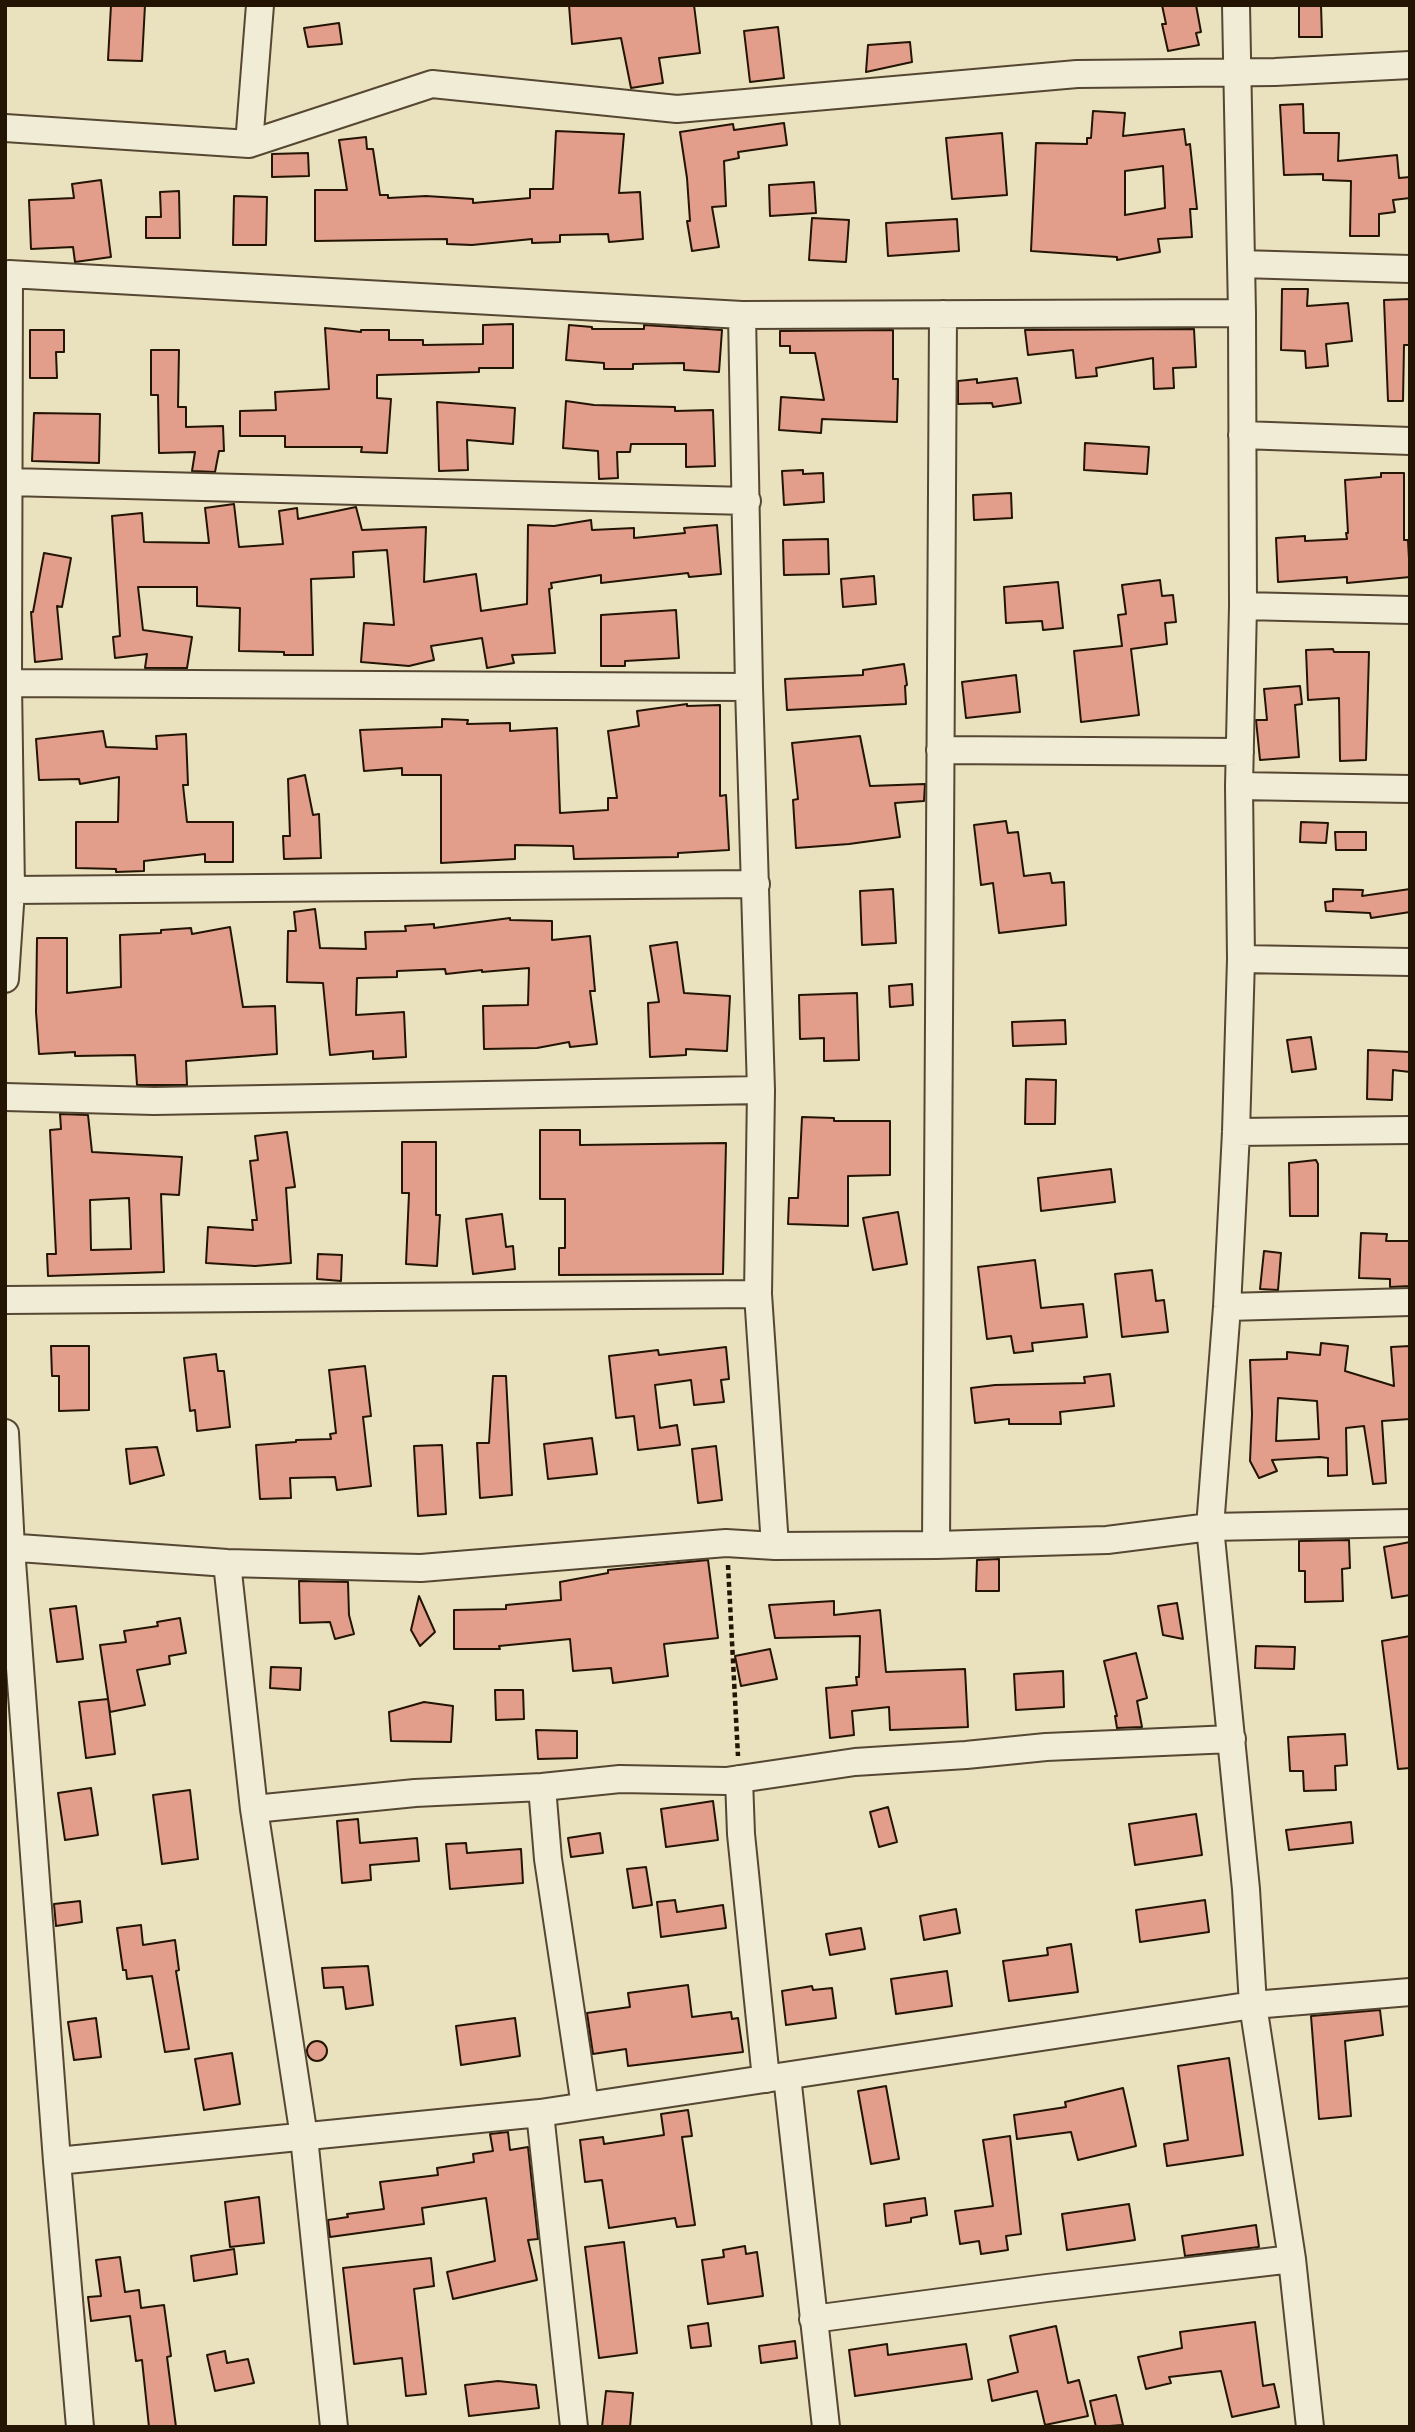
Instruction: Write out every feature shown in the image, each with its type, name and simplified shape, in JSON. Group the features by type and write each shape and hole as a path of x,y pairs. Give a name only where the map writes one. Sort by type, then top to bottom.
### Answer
{"street":[{"path":"249,144 260,5"},
{"path":"1237,5 1242,313 1243,606 1239,786 1241,959 1227,1307 1210,1527 1246,1889 1253,2005 1292,2259 1310,2427"},
{"path":"5,128 249,144 432,84 677,109 1077,74 1238,73 1410,65"},
{"path":"1241,264 1410,269"},
{"path":"5,979 11,890 7,820 7,274 742,315 1242,313"},
{"path":"936,1545 943,314"},
{"path":"742,315 749,687 761,1090 758,1294 775,1546"},
{"path":"1242,435 1410,441"},
{"path":"9,482 747,501"},
{"path":"1243,606 1410,610"},
{"path":"8,683 749,687"},
{"path":"940,750 1240,752"},
{"path":"1239,786 1410,789"},
{"path":"11,890 756,884"},
{"path":"1241,959 1410,962"},
{"path":"5,1097 154,1101 761,1090"},
{"path":"1236,1132 1410,1130"},
{"path":"5,1300 758,1294"},
{"path":"1227,1307 1410,1303"},
{"path":"5,1433 8,1548 80,2427"},
{"path":"8,1548 227,1563 421,1568 726,1543 775,1546 936,1545 1107,1539 1210,1527 1410,1523"},
{"path":"227,1563 254,1809 304,2137 334,2427"},
{"path":"254,1809 415,1793 542,1787 620,1779 717,1781 855,1762 1046,1747 1232,1739"},
{"path":"739,1779 742,1847 813,2319 826,2427"},
{"path":"542,1787 548,1859 584,2106"},
{"path":"57,2161 540,2113 1253,2005 1410,1992"},
{"path":"540,2113 574,2427"},
{"path":"813,2319 1292,2259"}],"path":[{"path":"726,1543 739,1779"}],"building":[{"path":"111,5 145,5 142,61 108,60"},
{"path":"569,5 694,5 700,53 659,58 663,83 631,88 621,38 572,44"},
{"path":"1162,5 1196,5 1201,32 1196,33 1199,45 1168,51 1162,24 1166,24"},
{"path":"1299,5 1321,5 1322,37 1299,37"},
{"path":"339,23 342,44 308,47 304,28"},
{"path":"778,27 784,78 750,82 744,31"},
{"path":"910,42 912,62 866,72 868,45"},
{"path":"1303,104 1304,133 1339,133 1338,161 1397,155 1399,178 1410,177 1410,198 1393,200 1395,212 1379,214 1379,236 1350,236 1351,181 1323,180 1323,174 1284,175 1280,105"},
{"path":"1093,111 1125,113 1123,136 1184,129 1186,145 1190,144 1197,209 1190,209 1192,237 1158,239 1160,252 1117,260 1117,257 1031,251 1036,143 1087,144 1087,138 1091,138","holes":["1163,166 1165,208 1125,215 1125,171"]},
{"path":"784,123 787,145 738,152 739,158 724,161 726,206 712,207 719,247 692,251 687,221 690,221 687,178 680,132 733,124 734,130"},
{"path":"556,131 624,134 619,193 640,192 643,239 609,242 608,234 560,235 560,242 532,243 532,239 472,245 447,244 447,239 315,241 315,190 347,190 339,140 366,137 367,149 373,149 380,195 388,195 388,198 426,196 473,199 473,203 530,198 530,189 553,189"},
{"path":"1002,133 1007,195 952,199 946,138"},
{"path":"308,153 309,176 272,177 272,154"},
{"path":"101,180 111,257 75,262 73,247 31,249 29,200 74,198 72,184"},
{"path":"814,182 816,213 770,216 769,185"},
{"path":"179,191 180,238 146,238 146,217 161,217 160,192"},
{"path":"234,196 267,197 266,245 233,245"},
{"path":"812,218 849,220 846,262 809,260"},
{"path":"957,219 959,251 888,256 886,223"},
{"path":"1282,289 1308,289 1307,306 1348,303 1352,341 1326,344 1328,366 1306,368 1305,351 1281,350"},
{"path":"1410,299 1410,345 1404,345 1403,401 1388,401 1384,300"},
{"path":"513,324 513,368 479,368 479,372 377,375 377,398 391,399 387,453 361,452 362,447 285,447 285,436 240,436 240,411 276,410 275,392 329,389 325,328 361,332 389,330 389,340 423,340 423,345 483,344 483,325"},
{"path":"569,325 592,329 644,329 644,325 722,330 719,372 684,370 684,363 633,364 633,369 604,369 604,363 566,360"},
{"path":"1194,329 1196,367 1173,368 1174,388 1154,389 1153,358 1096,368 1097,376 1076,378 1073,350 1028,355 1025,330"},
{"path":"30,330 64,330 64,352 56,352 57,378 30,378"},
{"path":"893,330 893,379 898,379 897,422 822,419 821,433 779,430 781,397 824,400 815,353 790,353 790,346 780,346 780,331"},
{"path":"151,350 179,350 178,407 186,407 186,427 223,426 224,451 219,451 215,472 192,471 195,452 159,453 158,395 151,395"},
{"path":"1017,378 1021,403 993,407 992,403 958,404 958,381 977,379 977,383"},
{"path":"566,401 594,405 675,407 675,411 713,410 715,466 686,467 686,444 631,444 630,452 617,452 618,478 599,479 598,451 563,448"},
{"path":"437,402 515,408 513,444 467,440 468,470 439,471"},
{"path":"34,413 100,414 99,463 32,461"},
{"path":"1085,443 1149,447 1147,474 1084,470"},
{"path":"803,470 803,474 823,473 824,502 784,505 782,471"},
{"path":"1381,473 1404,473 1404,540 1408,540 1410,577 1347,583 1347,577 1278,582 1276,538 1305,536 1305,541 1347,539 1345,480 1381,477"},
{"path":"1011,493 1012,518 974,520 973,495"},
{"path":"234,504 239,547 283,544 279,511 297,508 298,519 356,507 362,530 426,527 424,582 476,574 481,611 527,604 528,525 554,526 591,520 592,530 634,528 634,538 685,533 684,528 717,525 721,574 689,577 688,573 601,583 601,575 551,583 552,588 549,589 555,653 512,655 514,663 487,668 482,638 431,646 434,660 409,666 361,662 364,623 394,625 387,550 353,552 354,577 311,579 313,655 239,651 240,608 197,606 197,587 138,587 143,630 192,637 187,668 145,668 147,654 115,658 113,637 120,636 112,516 142,513 144,542 209,543 205,508"},
{"path":"828,539 829,574 784,575 783,540"},
{"path":"44,553 71,558 62,607 57,606 62,659 35,662 31,612"},
{"path":"874,576 876,604 843,607 841,579"},
{"path":"1160,580 1162,596 1173,595 1176,622 1165,623 1167,644 1131,649 1139,715 1081,722 1074,651 1122,646 1118,615 1126,614 1122,585"},
{"path":"1058,582 1063,628 1043,630 1042,621 1006,623 1004,587"},
{"path":"676,610 679,658 625,661 625,666 601,666 601,615"},
{"path":"1333,649 1334,652 1369,652 1366,760 1340,761 1339,698 1308,700 1306,650"},
{"path":"904,664 906,704 787,710 785,679 863,675 863,670"},
{"path":"1016,675 1020,712 966,718 962,682"},
{"path":"1300,686 1302,704 1295,705 1299,757 1260,760 1256,720 1267,720 1264,689"},
{"path":"687,704 720,705 720,796 726,795 729,850 678,853 678,857 574,859 573,846 515,845 515,859 441,863 441,775 402,775 402,768 364,771 360,730 442,727 442,719 468,720 467,724 510,723 510,731 557,728 560,813 608,810 608,798 617,798 608,731 639,726 637,711"},
{"path":"103,731 106,747 157,749 156,736 186,734 188,785 183,785 187,822 233,822 233,862 205,862 205,854 144,861 144,871 116,872 116,869 76,868 76,822 118,822 119,777 80,784 79,779 39,780 36,739"},
{"path":"860,736 870,786 925,784 924,801 895,803 900,837 796,848 793,800 798,799 792,743"},
{"path":"305,775 313,815 319,814 321,858 284,859 283,836 290,836 288,779"},
{"path":"1006,821 1008,833 1018,832 1024,876 1050,873 1052,883 1064,882 1066,925 999,933 993,883 981,885 974,825"},
{"path":"1301,822 1328,823 1326,843 1300,842"},
{"path":"1335,832 1366,832 1366,850 1336,850"},
{"path":"893,889 896,943 862,945 860,891"},
{"path":"1333,889 1363,890 1362,896 1410,889 1410,912 1371,918 1370,913 1326,911 1325,902 1333,901"},
{"path":"315,909 320,948 366,949 365,932 406,931 405,926 434,924 434,928 510,918 552,921 552,940 590,936 595,991 590,991 597,1044 570,1047 569,1042 537,1048 484,1049 483,1006 528,1005 529,968 446,974 445,969 397,971 397,977 357,978 356,1015 404,1012 406,1057 373,1059 373,1051 330,1055 323,983 287,982 288,931 296,931 294,912"},
{"path":"230,927 243,1007 275,1006 277,1054 186,1061 187,1085 137,1085 135,1055 75,1056 75,1052 39,1054 36,1012 37,938 67,938 67,993 121,987 120,935 191,928 192,934"},
{"path":"677,942 684,993 730,996 727,1051 686,1049 686,1055 650,1057 648,1003 659,1002 650,946"},
{"path":"912,984 913,1005 890,1007 889,986"},
{"path":"857,993 859,1060 824,1061 824,1038 800,1039 799,995"},
{"path":"1065,1020 1066,1044 1013,1046 1012,1022"},
{"path":"1311,1037 1316,1069 1292,1072 1287,1040"},
{"path":"1368,1050 1410,1052 1410,1072 1393,1070 1392,1100 1367,1099"},
{"path":"1026,1079 1056,1080 1055,1124 1025,1124"},
{"path":"60,1114 88,1115 92,1152 182,1157 179,1195 161,1194 164,1272 48,1276 47,1254 56,1254 50,1130 61,1129","holes":["129,1198 131,1249 91,1250 90,1200"]},
{"path":"802,1117 834,1118 834,1121 890,1121 890,1175 848,1176 848,1226 788,1224 789,1198 798,1198"},
{"path":"540,1130 580,1130 580,1145 726,1143 723,1274 559,1275 559,1248 565,1248 565,1199 540,1199"},
{"path":"287,1132 295,1187 286,1188 291,1263 255,1266 206,1263 208,1227 253,1230 252,1220 257,1220 250,1161 258,1160 255,1136"},
{"path":"402,1142 436,1142 436,1215 440,1215 437,1266 406,1264 409,1193 402,1193"},
{"path":"1316,1160 1318,1216 1290,1216 1289,1163"},
{"path":"1111,1169 1115,1202 1041,1211 1038,1178"},
{"path":"898,1212 907,1264 873,1270 863,1218"},
{"path":"502,1214 506,1247 513,1246 515,1269 473,1274 466,1219"},
{"path":"1361,1233 1387,1234 1386,1241 1410,1241 1410,1286 1390,1287 1390,1279 1359,1278"},
{"path":"1264,1251 1281,1253 1278,1290 1260,1289"},
{"path":"318,1254 342,1255 341,1281 317,1279"},
{"path":"1035,1260 1041,1308 1083,1304 1087,1337 1032,1343 1033,1351 1014,1353 1011,1336 987,1339 978,1267"},
{"path":"1152,1270 1156,1301 1164,1300 1168,1332 1122,1337 1115,1274"},
{"path":"1321,1343 1348,1346 1345,1371 1394,1386 1391,1347 1410,1346 1410,1419 1382,1421 1386,1483 1373,1484 1364,1426 1346,1428 1347,1475 1328,1476 1328,1458 1320,1457 1272,1460 1277,1471 1259,1478 1250,1461 1250,1360 1287,1359 1287,1352 1320,1355","holes":["1278,1398 1317,1401 1319,1439 1276,1441"]},
{"path":"51,1346 89,1346 89,1410 59,1411 59,1376 52,1376"},
{"path":"726,1347 729,1379 721,1380 724,1402 694,1405 691,1380 655,1385 660,1428 677,1425 680,1445 638,1450 634,1416 616,1418 609,1356 658,1350 659,1355"},
{"path":"216,1354 218,1371 224,1371 230,1427 197,1431 195,1410 190,1411 184,1358"},
{"path":"365,1366 371,1416 363,1417 371,1486 337,1490 335,1477 290,1478 291,1498 260,1499 256,1445 331,1439 330,1434 336,1433 329,1370"},
{"path":"1110,1374 1114,1406 1060,1412 1061,1424 1009,1424 1009,1419 975,1423 971,1388 1085,1383 1084,1377"},
{"path":"493,1376 506,1376 512,1495 480,1498 477,1443 489,1443"},
{"path":"592,1438 597,1474 548,1479 544,1444"},
{"path":"442,1445 446,1514 418,1516 414,1446"},
{"path":"716,1446 722,1500 698,1503 692,1449"},
{"path":"157,1447 164,1475 130,1484 126,1449"},
{"path":"1349,1540 1350,1568 1342,1569 1343,1601 1305,1602 1305,1571 1299,1571 1299,1541"},
{"path":"1410,1542 1410,1595 1392,1598 1384,1547"},
{"path":"999,1559 999,1591 976,1591 977,1560"},
{"path":"708,1560 718,1638 664,1644 668,1676 613,1683 611,1668 573,1671 570,1639 499,1646 500,1649 454,1649 454,1610 506,1609 506,1605 561,1600 560,1582 608,1573 608,1570"},
{"path":"299,1581 348,1582 349,1615 354,1634 335,1639 330,1622 300,1623"},
{"path":"419,1596 435,1632 420,1646 411,1630"},
{"path":"834,1601 834,1615 880,1610 886,1672 965,1669 968,1727 890,1730 889,1707 852,1711 854,1735 830,1738 826,1688 857,1685 860,1636 775,1638 769,1605"},
{"path":"1177,1603 1183,1639 1163,1635 1158,1606"},
{"path":"76,1606 83,1659 57,1662 50,1609"},
{"path":"180,1618 186,1653 169,1656 170,1664 137,1670 145,1705 110,1712 100,1645 126,1642 124,1631 158,1626 157,1622"},
{"path":"1410,1636 1410,1768 1398,1769 1382,1641"},
{"path":"1256,1646 1295,1647 1294,1669 1255,1668"},
{"path":"770,1649 777,1679 741,1686 735,1656"},
{"path":"1136,1653 1147,1698 1137,1701 1142,1727 1117,1728 1117,1716 1104,1661"},
{"path":"271,1667 301,1668 300,1690 270,1688"},
{"path":"1063,1671 1064,1707 1016,1710 1014,1674"},
{"path":"495,1690 523,1690 524,1719 496,1720"},
{"path":"108,1699 115,1754 86,1758 79,1702"},
{"path":"424,1702 453,1706 451,1742 391,1741 389,1712"},
{"path":"536,1730 577,1731 577,1758 538,1759"},
{"path":"1345,1734 1347,1765 1335,1766 1336,1790 1304,1791 1303,1771 1290,1771 1288,1737"},
{"path":"91,1788 98,1835 65,1840 58,1793"},
{"path":"190,1790 198,1859 162,1864 153,1795"},
{"path":"713,1801 718,1840 666,1847 661,1809"},
{"path":"888,1807 897,1842 879,1847 870,1812"},
{"path":"1196,1814 1202,1855 1135,1865 1129,1824"},
{"path":"358,1819 360,1843 417,1838 419,1861 370,1865 371,1880 342,1883 337,1821"},
{"path":"1351,1822 1353,1843 1289,1850 1286,1830"},
{"path":"600,1833 603,1853 571,1857 568,1838"},
{"path":"466,1843 467,1853 521,1849 523,1883 450,1889 446,1844"},
{"path":"646,1867 652,1905 633,1908 627,1869"},
{"path":"675,1900 677,1912 723,1905 726,1928 661,1937 657,1902"},
{"path":"1205,1900 1209,1932 1140,1942 1136,1910"},
{"path":"80,1901 82,1922 56,1926 54,1904"},
{"path":"956,1909 960,1933 924,1940 920,1916"},
{"path":"141,1925 143,1945 175,1940 179,1970 176,1971 189,2049 165,2052 152,1976 127,1979 126,1970 123,1970 117,1928"},
{"path":"861,1928 865,1949 830,1955 826,1934"},
{"path":"1071,1944 1078,1992 1009,2001 1003,1961 1048,1955 1047,1948"},
{"path":"368,1966 373,2005 346,2009 343,1987 324,1988 322,1968"},
{"path":"947,1971 952,2006 896,2014 891,1979"},
{"path":"688,1985 692,2017 731,2012 732,2019 738,2018 743,2052 628,2066 626,2049 593,2054 587,2013 630,2007 628,1993"},
{"path":"812,1986 813,1990 832,1988 836,2018 786,2025 782,1991"},
{"path":"1380,2010 1383,2035 1345,2041 1351,2116 1319,2119 1311,2016"},
{"path":"96,2018 101,2057 74,2060 68,2022"},
{"path":"515,2018 520,2056 461,2065 456,2026"},
{"path":"317,2041 324,2044 327,2051 324,2058 317,2061 310,2058 307,2051 310,2044"},
{"path":"232,2053 240,2104 204,2110 195,2059"},
{"path":"1229,2058 1243,2155 1167,2166 1164,2144 1188,2140 1178,2066"},
{"path":"886,2086 899,2159 871,2164 858,2091"},
{"path":"1123,2088 1136,2146 1078,2160 1071,2132 1017,2139 1014,2115 1066,2107 1065,2102"},
{"path":"688,2110 692,2136 682,2137 695,2225 677,2227 675,2218 609,2228 602,2180 585,2182 580,2140 603,2137 604,2144 664,2135 661,2114"},
{"path":"508,2132 510,2150 528,2147 538,2239 528,2240 537,2280 453,2299 447,2272 495,2261 486,2198 422,2208 424,2224 330,2237 328,2220 348,2217 347,2214 384,2209 380,2182 438,2175 437,2168 474,2162 473,2154 493,2151 490,2134"},
{"path":"1010,2136 1021,2234 1006,2236 1008,2250 981,2254 979,2241 960,2244 955,2211 993,2206 983,2140"},
{"path":"259,2197 264,2243 230,2247 225,2202"},
{"path":"925,2198 927,2215 911,2218 911,2222 886,2226 884,2204"},
{"path":"1129,2204 1135,2240 1067,2250 1062,2214"},
{"path":"1256,2225 1259,2247 1185,2256 1182,2236"},
{"path":"624,2242 637,2353 599,2358 585,2247"},
{"path":"745,2246 746,2254 757,2252 763,2296 708,2304 702,2260 724,2257 723,2250"},
{"path":"234,2249 237,2274 194,2281 191,2256"},
{"path":"120,2257 125,2292 139,2290 141,2308 164,2305 171,2356 167,2357 176,2427 149,2427 142,2360 136,2361 130,2316 91,2321 88,2297 101,2296 96,2260"},
{"path":"431,2258 434,2286 414,2289 426,2394 406,2396 402,2358 354,2364 343,2268"},
{"path":"1255,2322 1263,2386 1274,2384 1279,2407 1232,2417 1221,2371 1169,2377 1171,2383 1146,2389 1138,2357 1182,2348 1180,2332"},
{"path":"708,2323 711,2346 691,2348 688,2326"},
{"path":"1056,2326 1068,2383 1079,2380 1088,2416 1045,2425 1037,2391 992,2401 988,2380 1018,2372 1010,2336"},
{"path":"795,2341 797,2358 761,2363 759,2346"},
{"path":"887,2344 888,2355 966,2344 972,2379 855,2396 849,2350"},
{"path":"225,2351 227,2363 248,2359 254,2383 215,2391 207,2355"},
{"path":"498,2381 536,2385 539,2408 469,2416 465,2385"},
{"path":"606,2391 633,2393 630,2427 602,2427"},
{"path":"1116,2395 1123,2425 1096,2427 1090,2401"}]}
